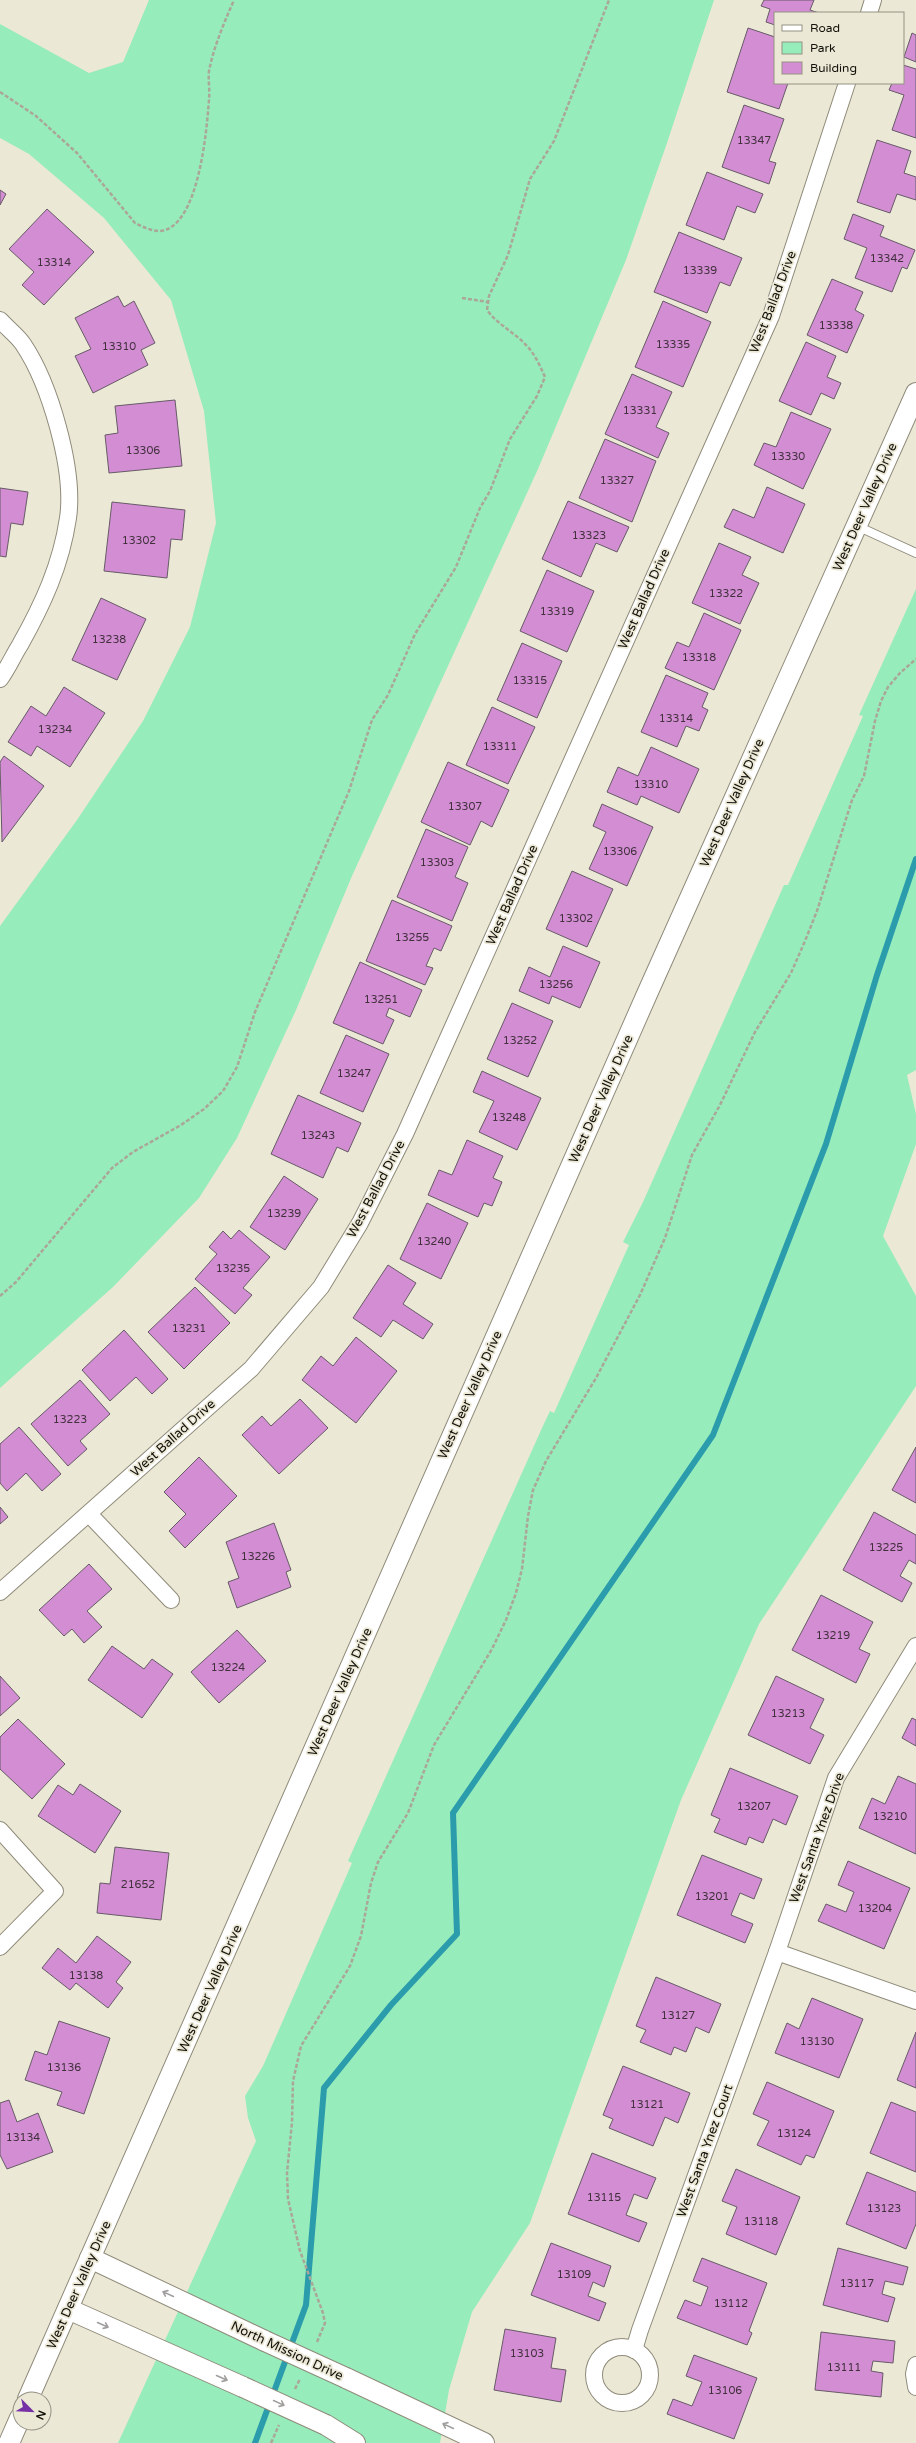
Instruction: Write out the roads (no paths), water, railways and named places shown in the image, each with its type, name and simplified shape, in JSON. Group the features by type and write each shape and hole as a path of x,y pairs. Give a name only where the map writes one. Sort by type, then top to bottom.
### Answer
{"street":[{"path":"869,12 873,0"},
{"name":"West Ballad Drive","path":"0,1592 251,1369 320,1287 360,1223 405,1134 771,316 847,84"},
{"path":"0,320 23,344 45,389 53,410 68,473 68,517 60,556 44,602 0,679"},
{"name":"West Deer Valley Drive","path":"32,2391 647,994 916,393"},
{"path":"89,1514 171,1600"},
{"name":"West Santa Ynez Drive","path":"777,1952 836,1778 916,1646"},
{"path":"0,1830 55,1891 0,1947"},
{"path":"777,1952 916,2001"},
{"name":"West Santa Ynez Court","path":"634,2350 777,1952"},
{"name":"North Mission Drive","path":"90,2258 484,2443"},
{"path":"68,2309 326,2425 354,2443"},
{"path":"916,2365 914,2374 916,2387"},
{"path":"9,2443 14,2431"}],"lane":[{"path":"857,526 916,553"}],"waterway":[{"path":"255,2443 306,2305 324,2088 391,2005 457,1934 453,1813 713,1435 826,1144 877,975 916,859"}]}
